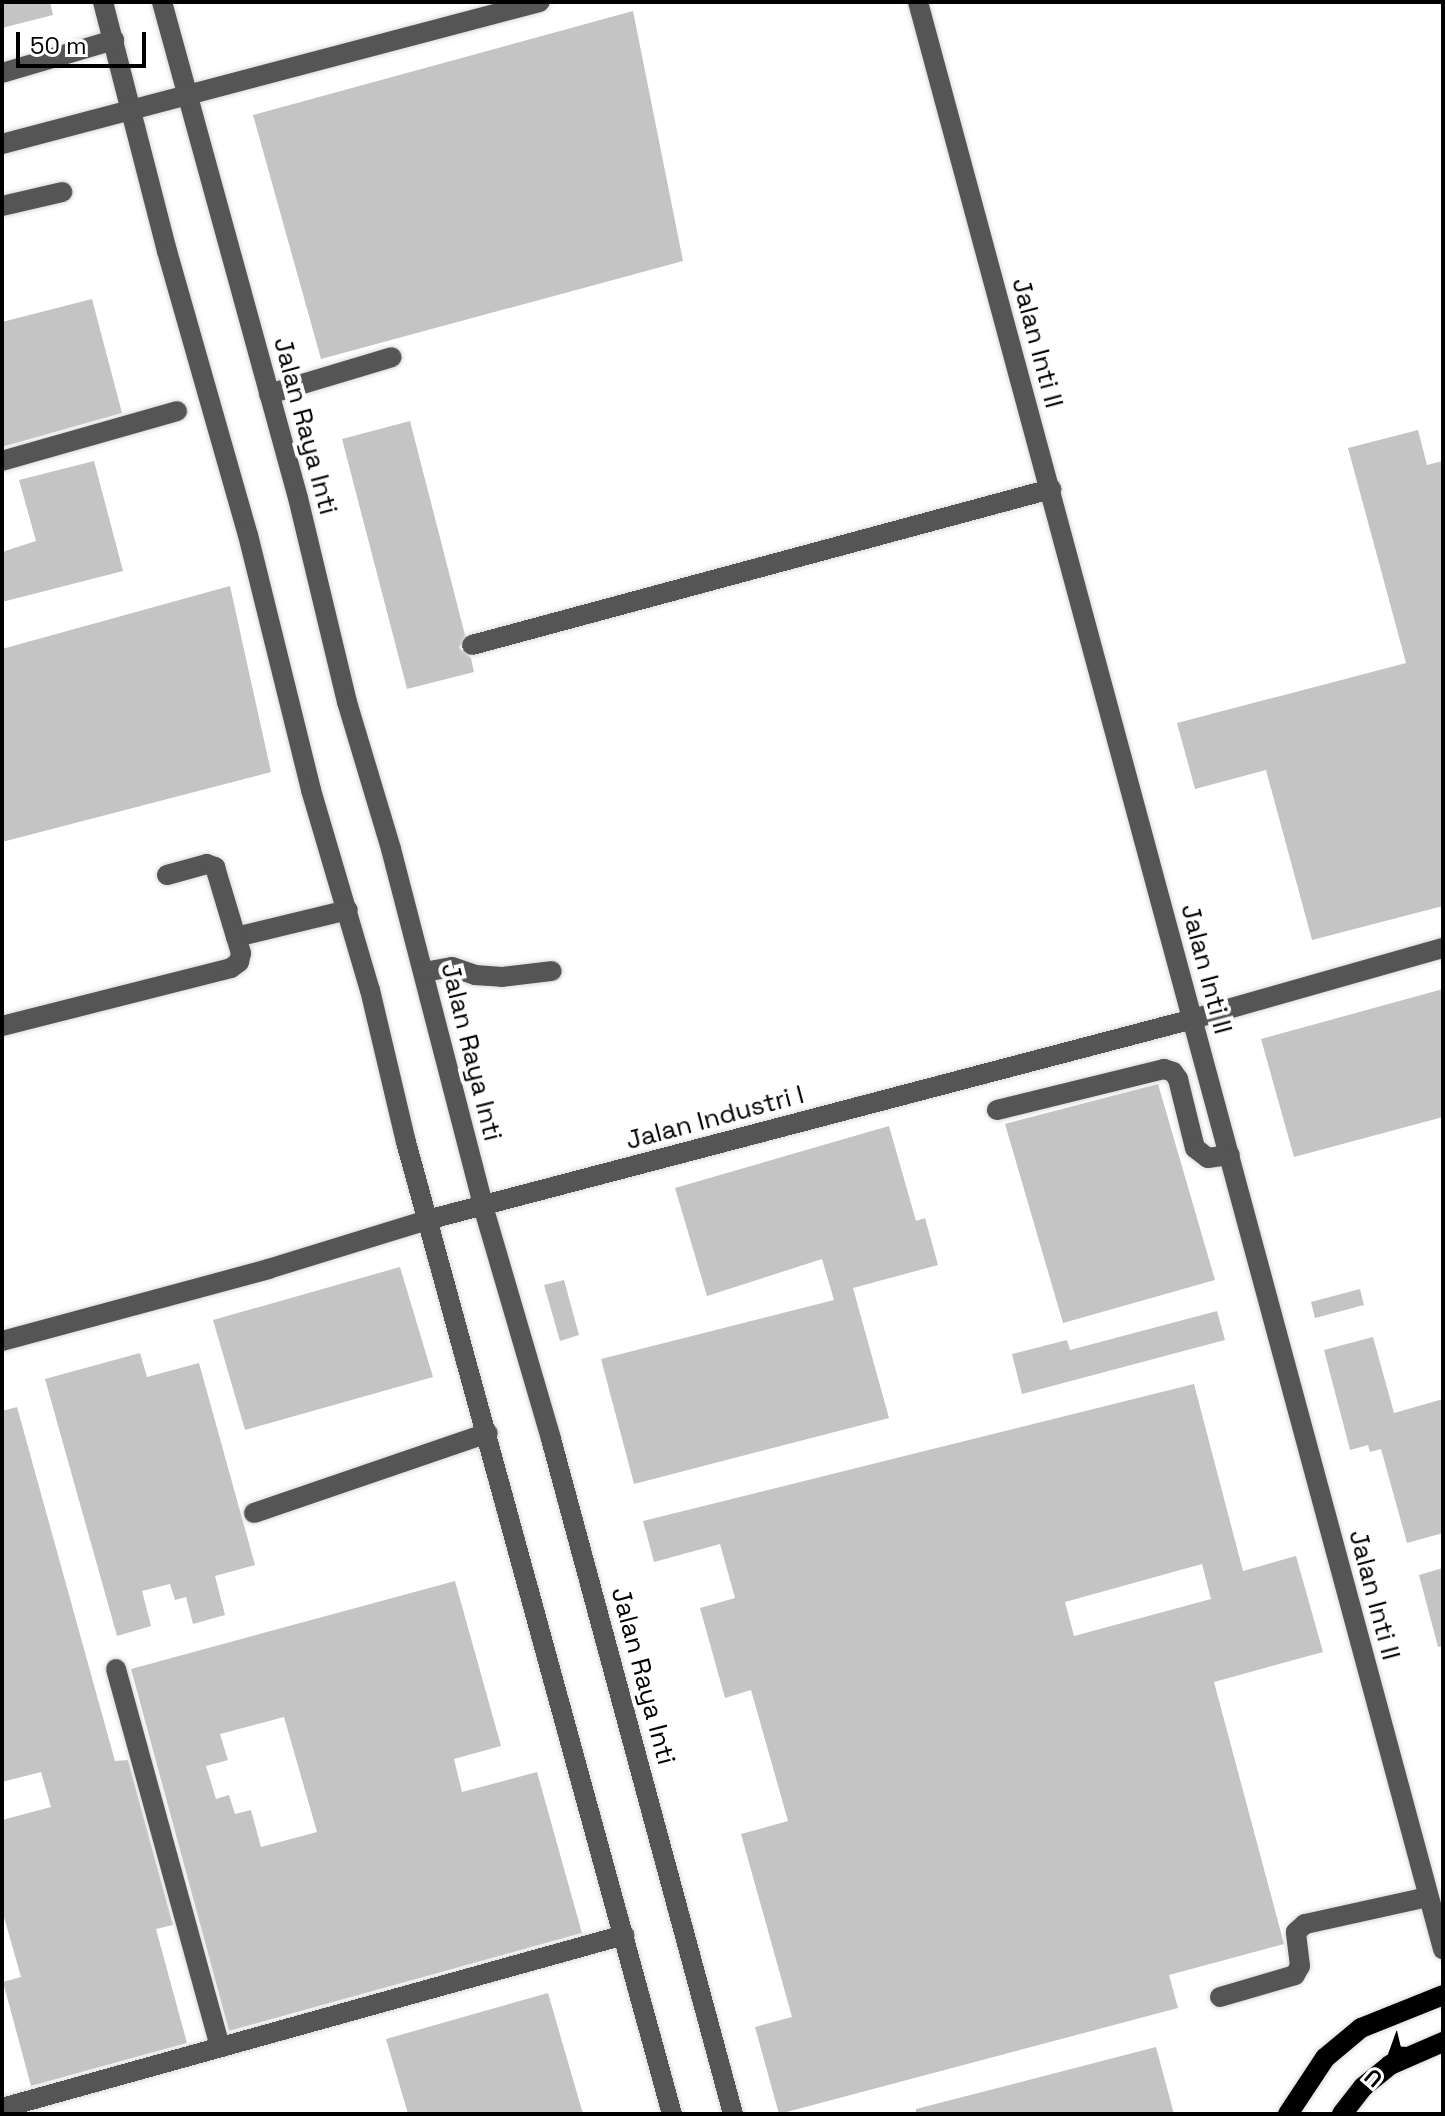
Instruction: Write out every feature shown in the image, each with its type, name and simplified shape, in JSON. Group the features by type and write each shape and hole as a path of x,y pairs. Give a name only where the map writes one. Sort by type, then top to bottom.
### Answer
{"main road":[{"path":"1288,2114 1325,2058 1361,2028 1443,1995"},
{"path":"1342,2114 1363,2087 1390,2065 1443,2042"}],"street":[{"path":"103,2 167,251 240,507 311,790 348,910 427,1220 488,1433 672,2114"},
{"name":"Jalan Raya Inti","path":"162,2 269,394 347,702 424,972 483,1206 551,1439 733,2114"},
{"path":"2,144 540,2"},
{"name":"Jalan Inti II","path":"918,2 1443,1949"},
{"path":"2,73 114,40"},
{"path":"2,206 62,192"},
{"path":"269,394 392,357"},
{"path":"2,461 177,411"},
{"path":"472,645 1051,489"},
{"path":"2,1026 231,968 239,962 241,953 215,867 207,864 167,875"},
{"path":"236,937 348,910"},
{"name":"Jalan Industri I","path":"2,1341 268,1269 427,1220 1193,1019 1443,948"},
{"path":"424,972 452,967 475,975 502,977 552,971"},
{"path":"997,1110 1164,1069 1173,1072 1178,1079 1195,1148 1208,1158 1230,1155"},
{"path":"254,1513 488,1433"},
{"path":"116,1669 220,2047"},
{"path":"1220,1997 1295,1975 1300,1966 1296,1932 1305,1924 1428,1897"},
{"path":"2,2108 624,1935"}],"building":[{"path":"2,2 50,2 53,15 2,28"},
{"path":"633,11 683,261 321,359 253,115"},
{"path":"92,299 122,413 2,447 2,322"},
{"path":"410,421 465,635 459,648 471,658 474,672 407,689 342,439"},
{"path":"1418,430 1427,465 1443,461 1443,906 1312,940 1266,770 1195,789 1177,723 1406,663 1348,448"},
{"path":"94,461 123,571 2,602 2,552 36,541 19,480"},
{"path":"230,586 271,772 2,842 2,649"},
{"path":"1443,989 1443,1117 1294,1157 1261,1039"},
{"path":"1158,1084 1215,1280 1063,1323 1005,1124"},
{"path":"889,1126 916,1221 925,1218 938,1265 853,1288 889,1418 634,1484 601,1359 834,1300 822,1259 707,1296 675,1188"},
{"path":"400,1267 433,1377 245,1430 213,1320"},
{"path":"564,1280 579,1335 560,1341 544,1285"},
{"path":"1360,1289 1364,1305 1315,1318 1311,1302"},
{"path":"1217,1311 1225,1340 1022,1394 1012,1354 1067,1340 1070,1350"},
{"path":"1373,1337 1394,1413 1443,1399 1443,1533 1407,1543 1381,1449 1370,1452 1368,1445 1350,1450 1324,1350"},
{"path":"140,1353 147,1377 199,1363 255,1565 215,1576 225,1615 193,1624 186,1597 175,1600 170,1584 142,1591 151,1626 117,1636 45,1379"},
{"path":"1194,1384 1243,1571 1296,1556 1323,1652 1214,1682 1284,1944 1169,1975 1178,2008 779,2114 755,2027 792,2017 741,1834 788,1821 751,1690 725,1698 700,1608 735,1598 720,1544 654,1562 643,1521","holes":["1202,1564 1211,1599 1074,1636 1065,1602"]},
{"path":"17,1407 115,1761 128,1760 173,1925 156,1929 187,2043 31,2086 3,1982 21,1977 2,1910 2,1820 51,1807 41,1772 2,1782 2,1411"},
{"path":"1443,1568 1443,1646 1438,1647 1419,1575"},
{"path":"455,1581 501,1746 454,1759 462,1792 537,1772 582,1933 229,2031 131,1669","holes":["284,1717 317,1832 261,1847 251,1810 235,1814 229,1795 216,1799 206,1766 228,1760 220,1734"]},
{"path":"548,1993 583,2114 408,2114 386,2039"},
{"path":"1156,2047 1174,2114 916,2114 916,2109"}]}
